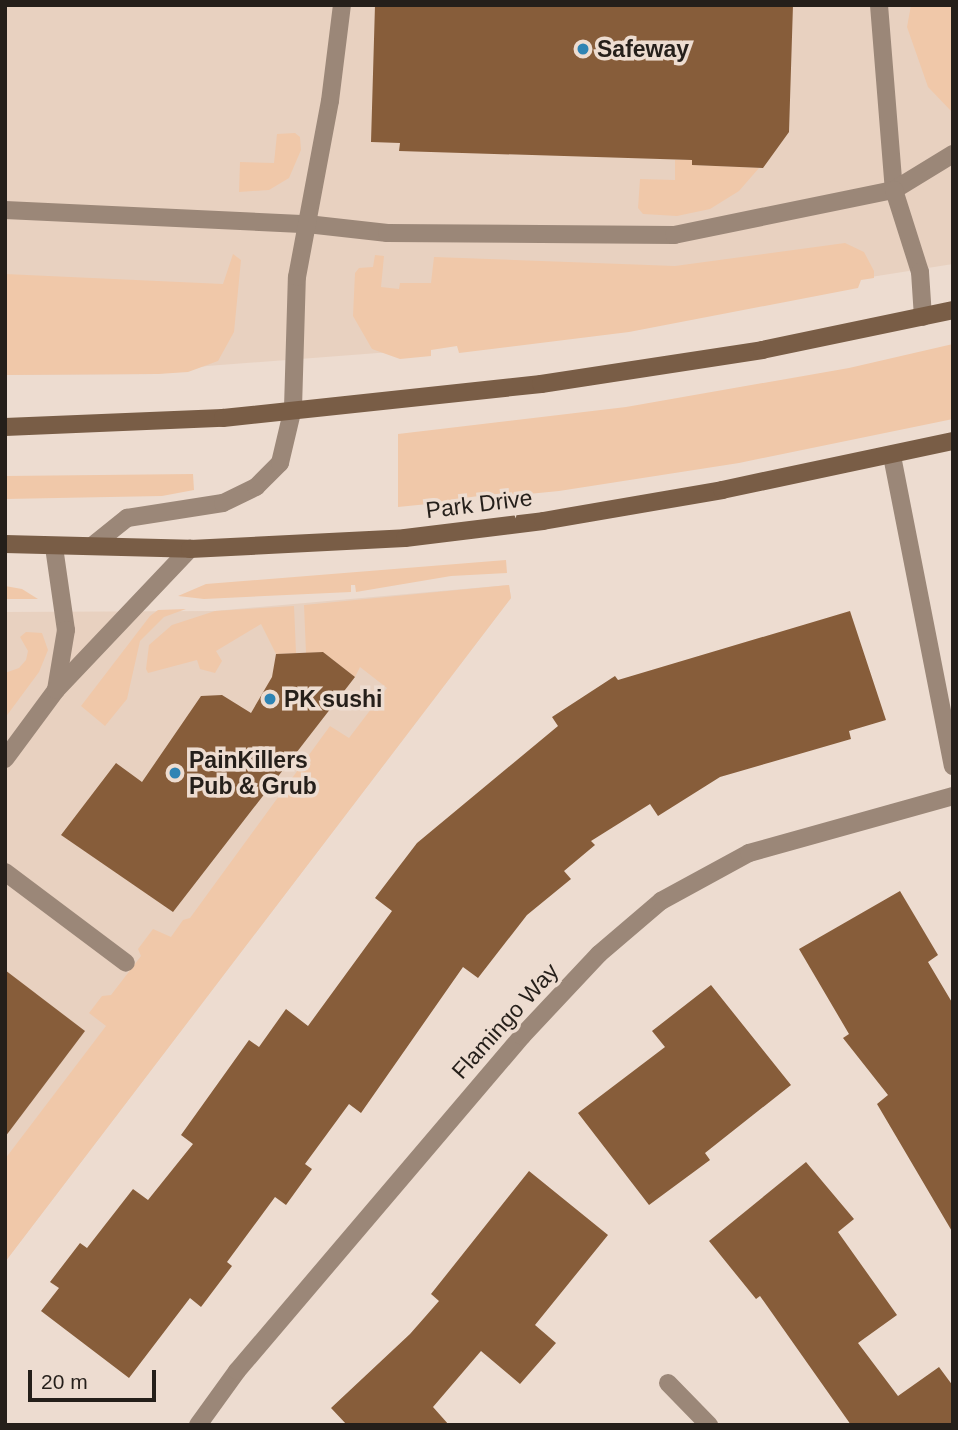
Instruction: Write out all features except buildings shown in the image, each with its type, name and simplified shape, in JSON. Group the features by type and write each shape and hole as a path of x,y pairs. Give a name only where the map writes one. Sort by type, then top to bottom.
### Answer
{"main road":[{"path":"5,427 223,418 293,408 541,384 762,350 953,310"},
{"name":"Park Drive","path":"5,544 190,549 405,538 542,521 892,456 953,441"}],"street":[{"path":"92,546 127,518 223,503 256,487 280,463 293,408 297,277 342,5"},
{"path":"879,5 894,190 920,272 923,317"},
{"path":"5,210 307,224 387,233 674,235 894,190 953,154"},
{"path":"892,456 953,766"},
{"path":"54,547 66,630 56,690"},
{"path":"5,759 56,690 190,549"},
{"name":"Flamingo Way","path":"198,1425 237,1371 522,1036 599,954 661,901 750,853 953,796"},
{"path":"5,872 126,962"},
{"path":"668,1383 709,1425"}],"shaded area":[{"path":"5,5 953,5 953,264 404,351 207,366 158,374 5,375"},
{"path":"911,5 953,5 953,113 928,87 907,27"},
{"path":"295,133 300,137 301,150 289,178 269,190 239,192 240,162 274,163 277,134"},
{"path":"675,160 692,160 692,165 759,168 739,191 710,209 677,216 643,214 638,208 640,179 675,180"},
{"path":"845,243 864,252 874,271 874,278 861,280 858,288 629,332 459,353 457,346 431,350 431,356 400,359 372,349 353,316 355,273 359,268 373,267 375,255 384,256 381,287 399,289 400,283 431,283 434,257 675,266"},
{"path":"233,254 241,260 234,332 218,361 188,372 158,374 5,375 5,274 223,284"},
{"path":"953,344 953,419 739,463 559,491 398,507 398,434 626,407 849,368"},
{"path":"193,474 194,490 162,496 5,499 5,476"},
{"path":"506,560 507,573 451,576 356,592 355,585 351,585 351,592 204,599 178,596 206,584"},
{"path":"509,585 511,598 5,1262 5,612 215,611"},
{"path":"509,585 511,598 5,1262 5,1159 106,1026 89,1013 102,996 111,995 141,956 138,949 153,929 171,937 183,920 190,918 330,726 349,738 387,688 360,667 355,677 323,652 306,653 304,605"},
{"path":"5,586 22,589 38,599 5,599"},
{"path":"294,606 296,653 276,654 261,624 216,651 222,661 215,673 200,669 197,660 148,673 146,669 149,645 172,625 215,611"},
{"path":"186,609 164,617 140,641 127,699 105,726 81,706 150,616 158,610"},
{"path":"26,632 42,633 48,650 39,672 5,718 5,673 19,668 26,660 28,651 20,637"}],"place":[{"name":"Safeway","path":"583,49"},
{"name":"PK sushi","path":"270,699"},
{"name":"PainKillers Pub & Grub","path":"175,773"}]}
